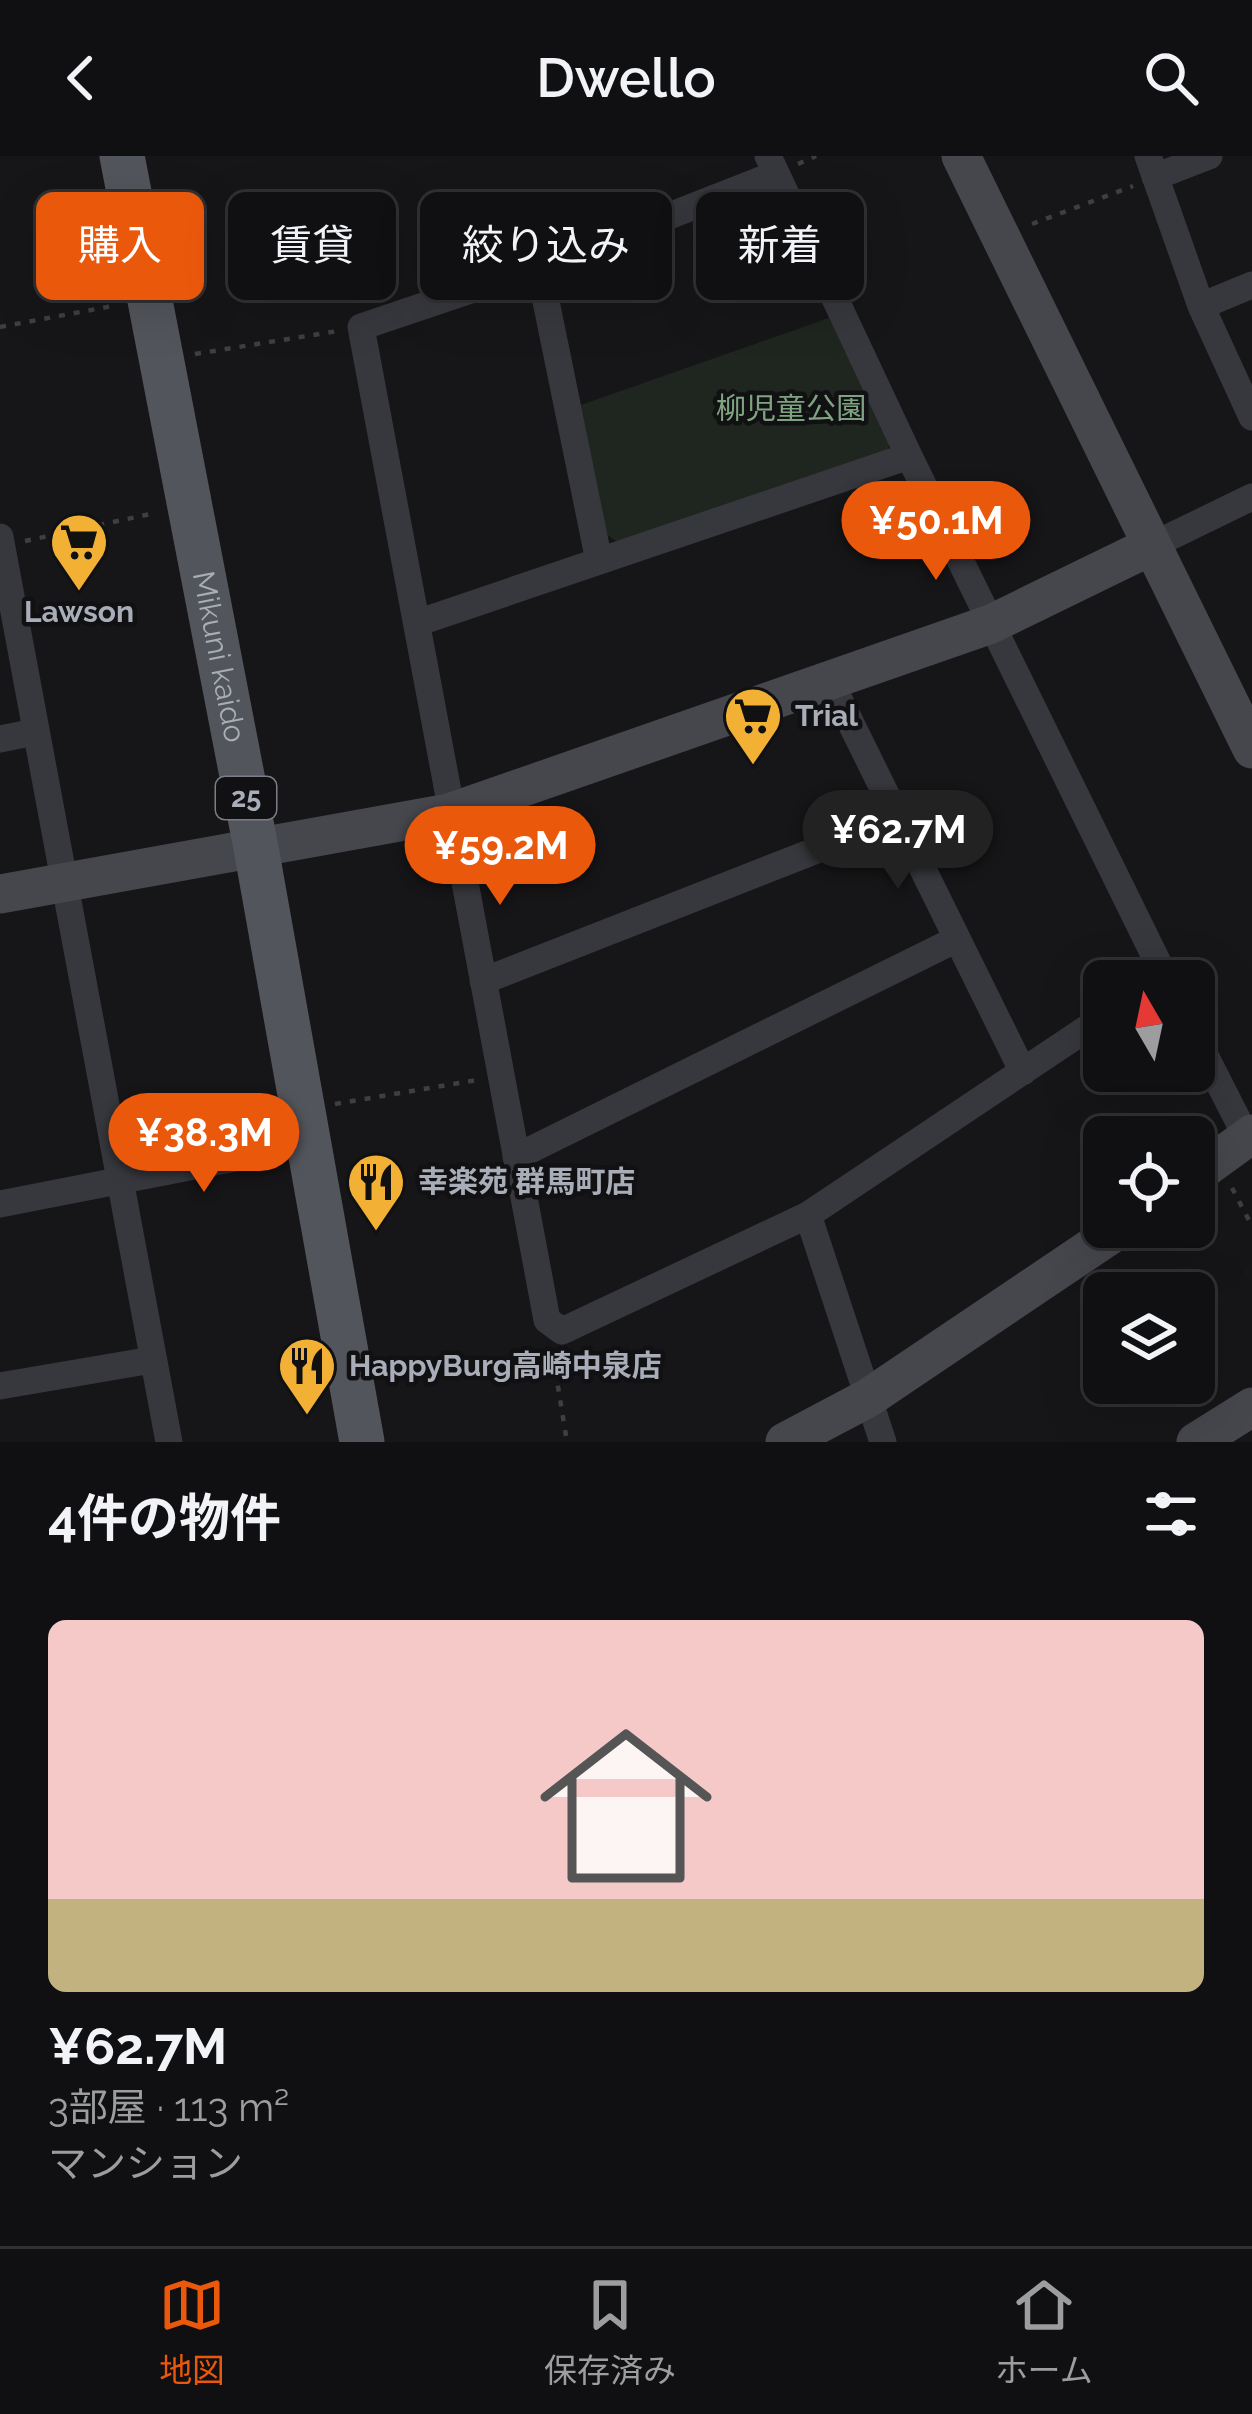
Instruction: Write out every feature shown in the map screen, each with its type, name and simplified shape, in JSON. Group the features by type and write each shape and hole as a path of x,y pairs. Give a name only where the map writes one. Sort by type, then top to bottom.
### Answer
{"main road":[{"name":"Mikuni kaido","path":"122,156 129,192"},
{"name":"Mikuni kaido","path":"150,300 256,848 362,1442"}],"street":[{"path":"961,156 1252,749"},
{"path":"1209,156 1152,167 1201,306 1243,380 1252,417"},
{"path":"672,209 772,165 1153,960"},
{"path":"1201,306 1252,285"},
{"path":"441,300 361,327 547,1320 562,1331 808,1215 1083,1031"},
{"path":"546,300 599,561"},
{"path":"416,623 909,457"},
{"path":"0,894 449,813 991,624 1252,497"},
{"path":"1,543 169,1442"},
{"path":"831,683 1023,1072"},
{"path":"0,739 35,732"},
{"path":"483,981 896,819"},
{"path":"516,1156 957,939"},
{"path":"1215,1072 1250,1136 1215,1180"},
{"path":"0,1204 277,1150"},
{"path":"808,1215 883,1442"},
{"path":"785,1442 868,1397 1091,1248"},
{"path":"0,1386 152,1360"},
{"path":"1196,1442 1252,1407"}],"path":[{"path":"1023,228 1152,167"},
{"path":"0,328 140,300"},
{"path":"162,359 361,327"},
{"path":"1,543 190,506"},
{"path":"303,1110 501,1076"},
{"path":"1215,1184 1252,1226"},
{"path":"547,1320 567,1442"}],"green space":[{"name":"柳児童公園","path":"829,318 890,443 886,456 621,545 605,533 581,405"}],"place":[{"name":"Lawson","path":"79,593"},
{"name":"Trial","path":"753,767"},
{"name":"幸楽苑 群馬町店","path":"376,1233"},
{"name":"HappyBurg高崎中泉店","path":"307,1417"}]}
